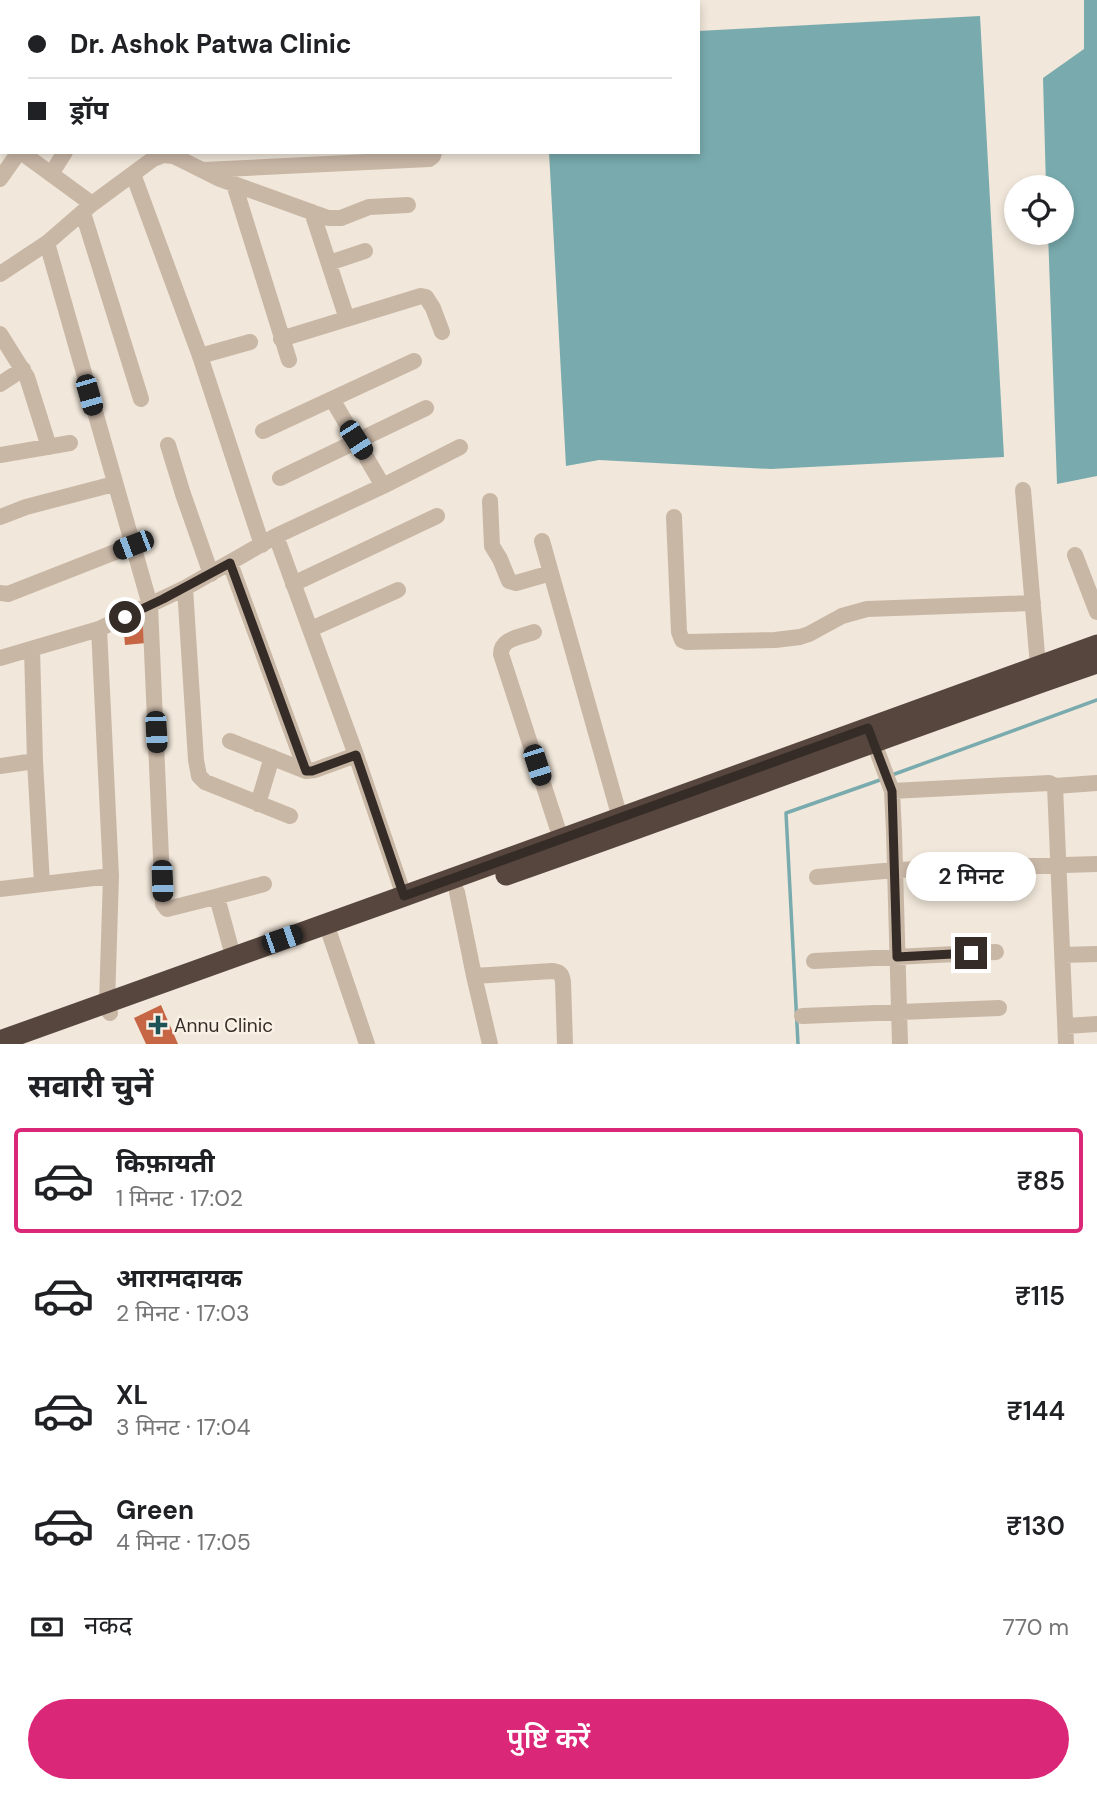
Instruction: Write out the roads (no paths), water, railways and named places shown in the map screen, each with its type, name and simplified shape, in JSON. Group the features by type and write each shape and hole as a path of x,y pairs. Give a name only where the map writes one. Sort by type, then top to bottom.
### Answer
{"highway":[{"path":"872,735 967,708 1096,653"},
{"path":"0,1041 108,1008 457,892 616,825 872,735 1038,666 1096,653"},
{"path":"31,1044 108,1008 233,956 561,839 616,825"}],"street":[{"path":"0,179 19,154"},
{"path":"23,154 51,174 87,208 141,399"},
{"path":"51,174 64,154"},
{"path":"0,274 47,243 87,208 158,156 174,154 212,164 311,158 429,159 434,154"},
{"path":"212,164 220,179 328,218 337,218 369,208 408,205"},
{"path":"133,174 269,540 293,584 311,629 404,896"},
{"path":"234,184 289,359"},
{"path":"312,212 347,318"},
{"path":"47,243 150,606 163,904 167,909 264,884"},
{"path":"329,263 365,251"},
{"path":"281,339 418,297 426,297 442,332"},
{"path":"0,334 23,369 31,387 48,447"},
{"path":"200,356 250,342"},
{"path":"263,431 414,361"},
{"path":"0,384 23,369"},
{"path":"332,399 383,486"},
{"path":"280,478 426,408"},
{"path":"0,455 70,443"},
{"path":"168,445 211,574"},
{"path":"0,659 99,629 150,606 269,540 460,447"},
{"path":"0,517 26,507 114,484"},
{"path":"1023,491 1038,666"},
{"path":"490,501 492,546 509,581 516,583 551,573"},
{"path":"293,584 437,516"},
{"path":"674,517 679,632 682,640 687,642 800,637 842,616 867,609 1033,603"},
{"path":"542,541 616,825"},
{"path":"0,593 8,594 133,545"},
{"path":"1075,555 1097,612"},
{"path":"230,563 306,771"},
{"path":"185,588 198,772 203,780 290,816"},
{"path":"311,629 398,590"},
{"path":"99,629 111,876 108,1008"},
{"path":"534,632 506,642 501,647 501,654 561,839"},
{"path":"32,649 42,884"},
{"path":"872,735 892,791 900,1044"},
{"path":"230,741 306,771 356,755"},
{"path":"258,804 272,757"},
{"path":"0,766 35,761"},
{"path":"892,791 1097,783"},
{"path":"1055,786 1066,1044"},
{"path":"817,877 894,870 1097,864"},
{"path":"0,890 111,876"},
{"path":"457,892 490,1044"},
{"path":"215,897 233,956"},
{"path":"330,935 367,1044"},
{"path":"814,961 996,952"},
{"path":"1062,955 1097,954"},
{"path":"474,976 559,972 563,982 565,1044"},
{"path":"802,1016 999,1008"},
{"path":"1066,1026 1097,1024"}],"water":[{"path":"1084,0 1097,0 1097,476 1057,484 1048,245 1074,245 1074,175 1046,175 1043,78 1084,49"},
{"path":"980,16 1004,457 771,469 599,460 566,466 549,154 700,154 700,31"}],"waterway":[{"path":"892,775 1097,700"},
{"path":"798,1044 786,813 880,780"}],"place":[{"name":"Annu Clinic","path":"158,1025"}]}
